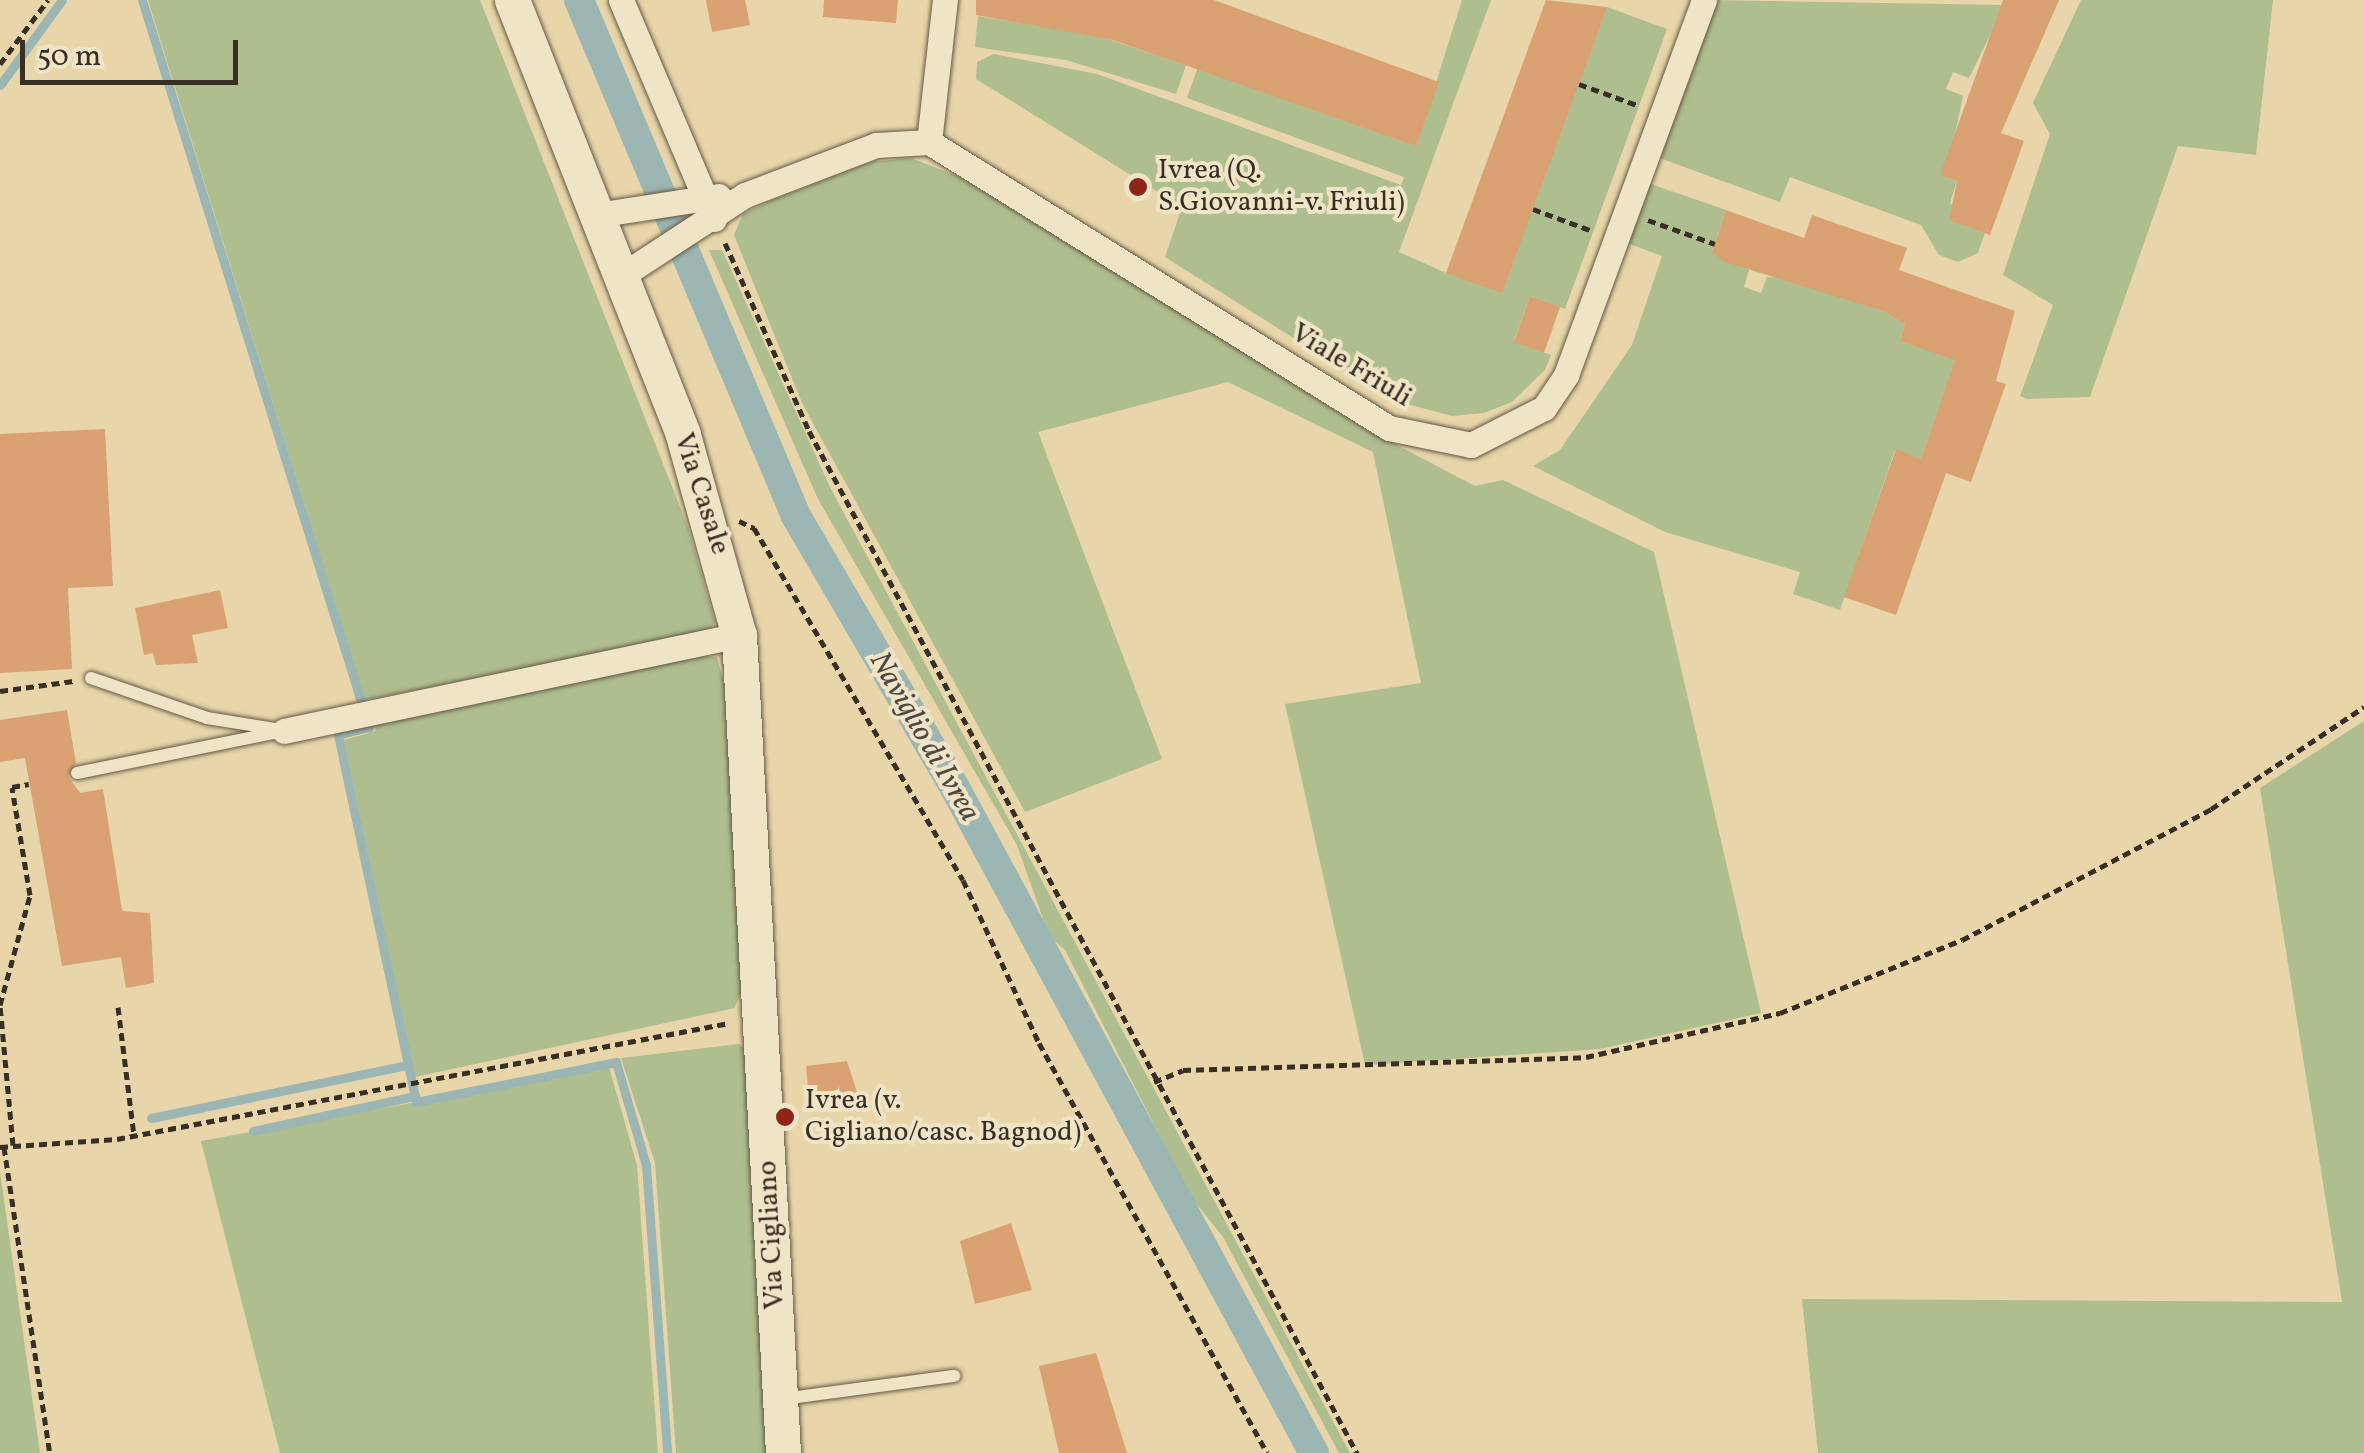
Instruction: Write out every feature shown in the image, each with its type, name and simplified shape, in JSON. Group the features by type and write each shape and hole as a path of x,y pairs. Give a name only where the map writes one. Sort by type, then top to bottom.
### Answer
{"main road":[{"name":"Via Casale","path":"512,0 596,215 637,267 711,521 739,635 761,1017"},
{"name":"Via Cigliano","path":"761,1017 783,1453"}],"street":[{"path":"622,0 709,208"},
{"path":"637,267 709,208 876,145 929,142 945,0"},
{"name":"Viale Friuli","path":"929,142 1389,428 1427,443 1470,445 1544,408 1566,375 1704,0"},
{"path":"596,215 709,208"},
{"path":"284,730 739,635"}],"lane":[{"path":"90,678 207,718 284,730"},
{"path":"77,773 284,730"},
{"path":"780,1399 954,1376"}],"path":[{"path":"0,64 48,0"},
{"path":"1579,84 1662,114"},
{"path":"709,208 787,389 1154,1082 1357,1453"},
{"path":"1533,209 1616,240"},
{"path":"1626,213 1714,244"},
{"path":"711,521 754,528 868,714 1267,1453"},
{"path":"0,691 90,678"},
{"path":"1154,1082 1183,1070 1359,1072 1586,1057 1780,1013 1962,940 2194,818 2364,707"},
{"path":"14,1146 0,1005 30,895 12,787 29,784"},
{"path":"118,1007 134,1135"},
{"path":"50,1453 2,1147 134,1135 761,1017"}],"green space":[{"path":"148,0 480,0 688,527 715,622 709,632 365,700"},
{"path":"1462,0 1491,0 1399,252 1446,273 1607,7 1667,29 1565,309 1530,296 1514,341 1551,355 1545,370 1512,402 1484,413 1452,416 1392,400 1165,257 1182,207 976,79 977,62 994,54 1097,74 1401,185 1404,177 1187,98 1198,67 1416,146"},
{"path":"1710,0 2005,5 1969,78 1953,72 1946,89 1963,96 1955,134 1972,141 1941,175 1957,181 1950,203 1985,233 1978,253 1958,262 1939,255 1921,225 1790,177 1780,202 1654,156"},
{"path":"2081,0 2273,0 2256,155 2178,146 2090,397 2027,399 2020,396 2053,305 2003,275 2050,134 2033,103"},
{"path":"978,16 1099,36 1186,65 1176,94 1066,60 975,47"},
{"path":"911,158 967,180 1393,443 1475,486 1503,480 1654,552 1761,1013 1600,1049 1365,1065 1285,704 1421,683 1373,452 1228,382 1038,432 1162,759 1025,812 802,403 734,235 743,214 770,201 870,162"},
{"path":"1648,183 1726,210 1712,251 1749,270 1744,287 1761,293 1767,277 1791,279 1883,311 1905,324 1900,341 1918,347 1963,338 1921,459 1895,450 1840,610 1793,594 1800,572 1665,532 1533,466 1560,450 1632,345 1662,256 1627,243"},
{"path":"709,250 722,250 831,489 1350,1453 1339,1453 1223,1237 1191,1197 1065,950 1049,936 1017,845 818,499"},
{"path":"697,656 717,657 724,684 744,983 735,1008 415,1077 344,740 376,731 372,721"},
{"path":"2364,721 2364,1453 1818,1453 1802,1299 2342,1302 2260,788"},
{"path":"739,1044 749,1052 767,1453 676,1453 655,1163 621,1058"},
{"path":"609,1067 637,1165 658,1453 280,1453 201,1141"},
{"path":"0,1172 40,1453 0,1453"}],"building":[{"path":"706,0 745,0 750,25 712,32"},
{"path":"824,0 898,0 896,23 823,17"},
{"path":"976,0 1214,0 1439,82 1416,146 1113,40 976,15"},
{"path":"1546,0 1607,7 1502,293 1446,273"},
{"path":"2003,0 2059,0 2001,133 2024,141 1990,235 1949,220 1957,181 1940,175"},
{"path":"1726,210 1804,238 1812,215 1907,248 1899,270 2015,311 1996,381 2006,384 1971,482 1946,473 1896,615 1844,597 1896,449 1921,459 1955,360 1900,341 1905,324 1883,311 1725,262 1712,252"},
{"path":"1530,296 1560,307 1544,353 1514,342"},
{"path":"105,429 113,586 68,588 72,669 0,673 0,434"},
{"path":"220,590 228,628 192,635 198,663 156,665 153,653 144,655 135,608"},
{"path":"67,710 76,763 68,776 80,793 103,789 122,911 150,913 154,983 126,988 121,957 62,966 25,758 0,762 0,720"},
{"path":"847,1061 860,1102 810,1108 806,1066"},
{"path":"1011,1223 1032,1290 975,1304 960,1241"},
{"path":"1096,1353 1127,1453 1059,1453 1039,1366"}],"waterway":[{"path":"0,85 62,0"},
{"path":"142,0 369,727 338,735 416,1102 616,1062 646,1165 667,1453"},
{"name":"Naviglio di Ivrea","path":"579,0 796,516 955,788 1314,1453"},
{"path":"151,1118 408,1065"},
{"path":"253,1131 415,1096"}],"place":[{"name":"Ivrea (Q. S.Giovanni-v. Friuli)","path":"1138,187"},
{"name":"Ivrea (v. Cigliano/casc. Bagnod)","path":"785,1117"}]}
